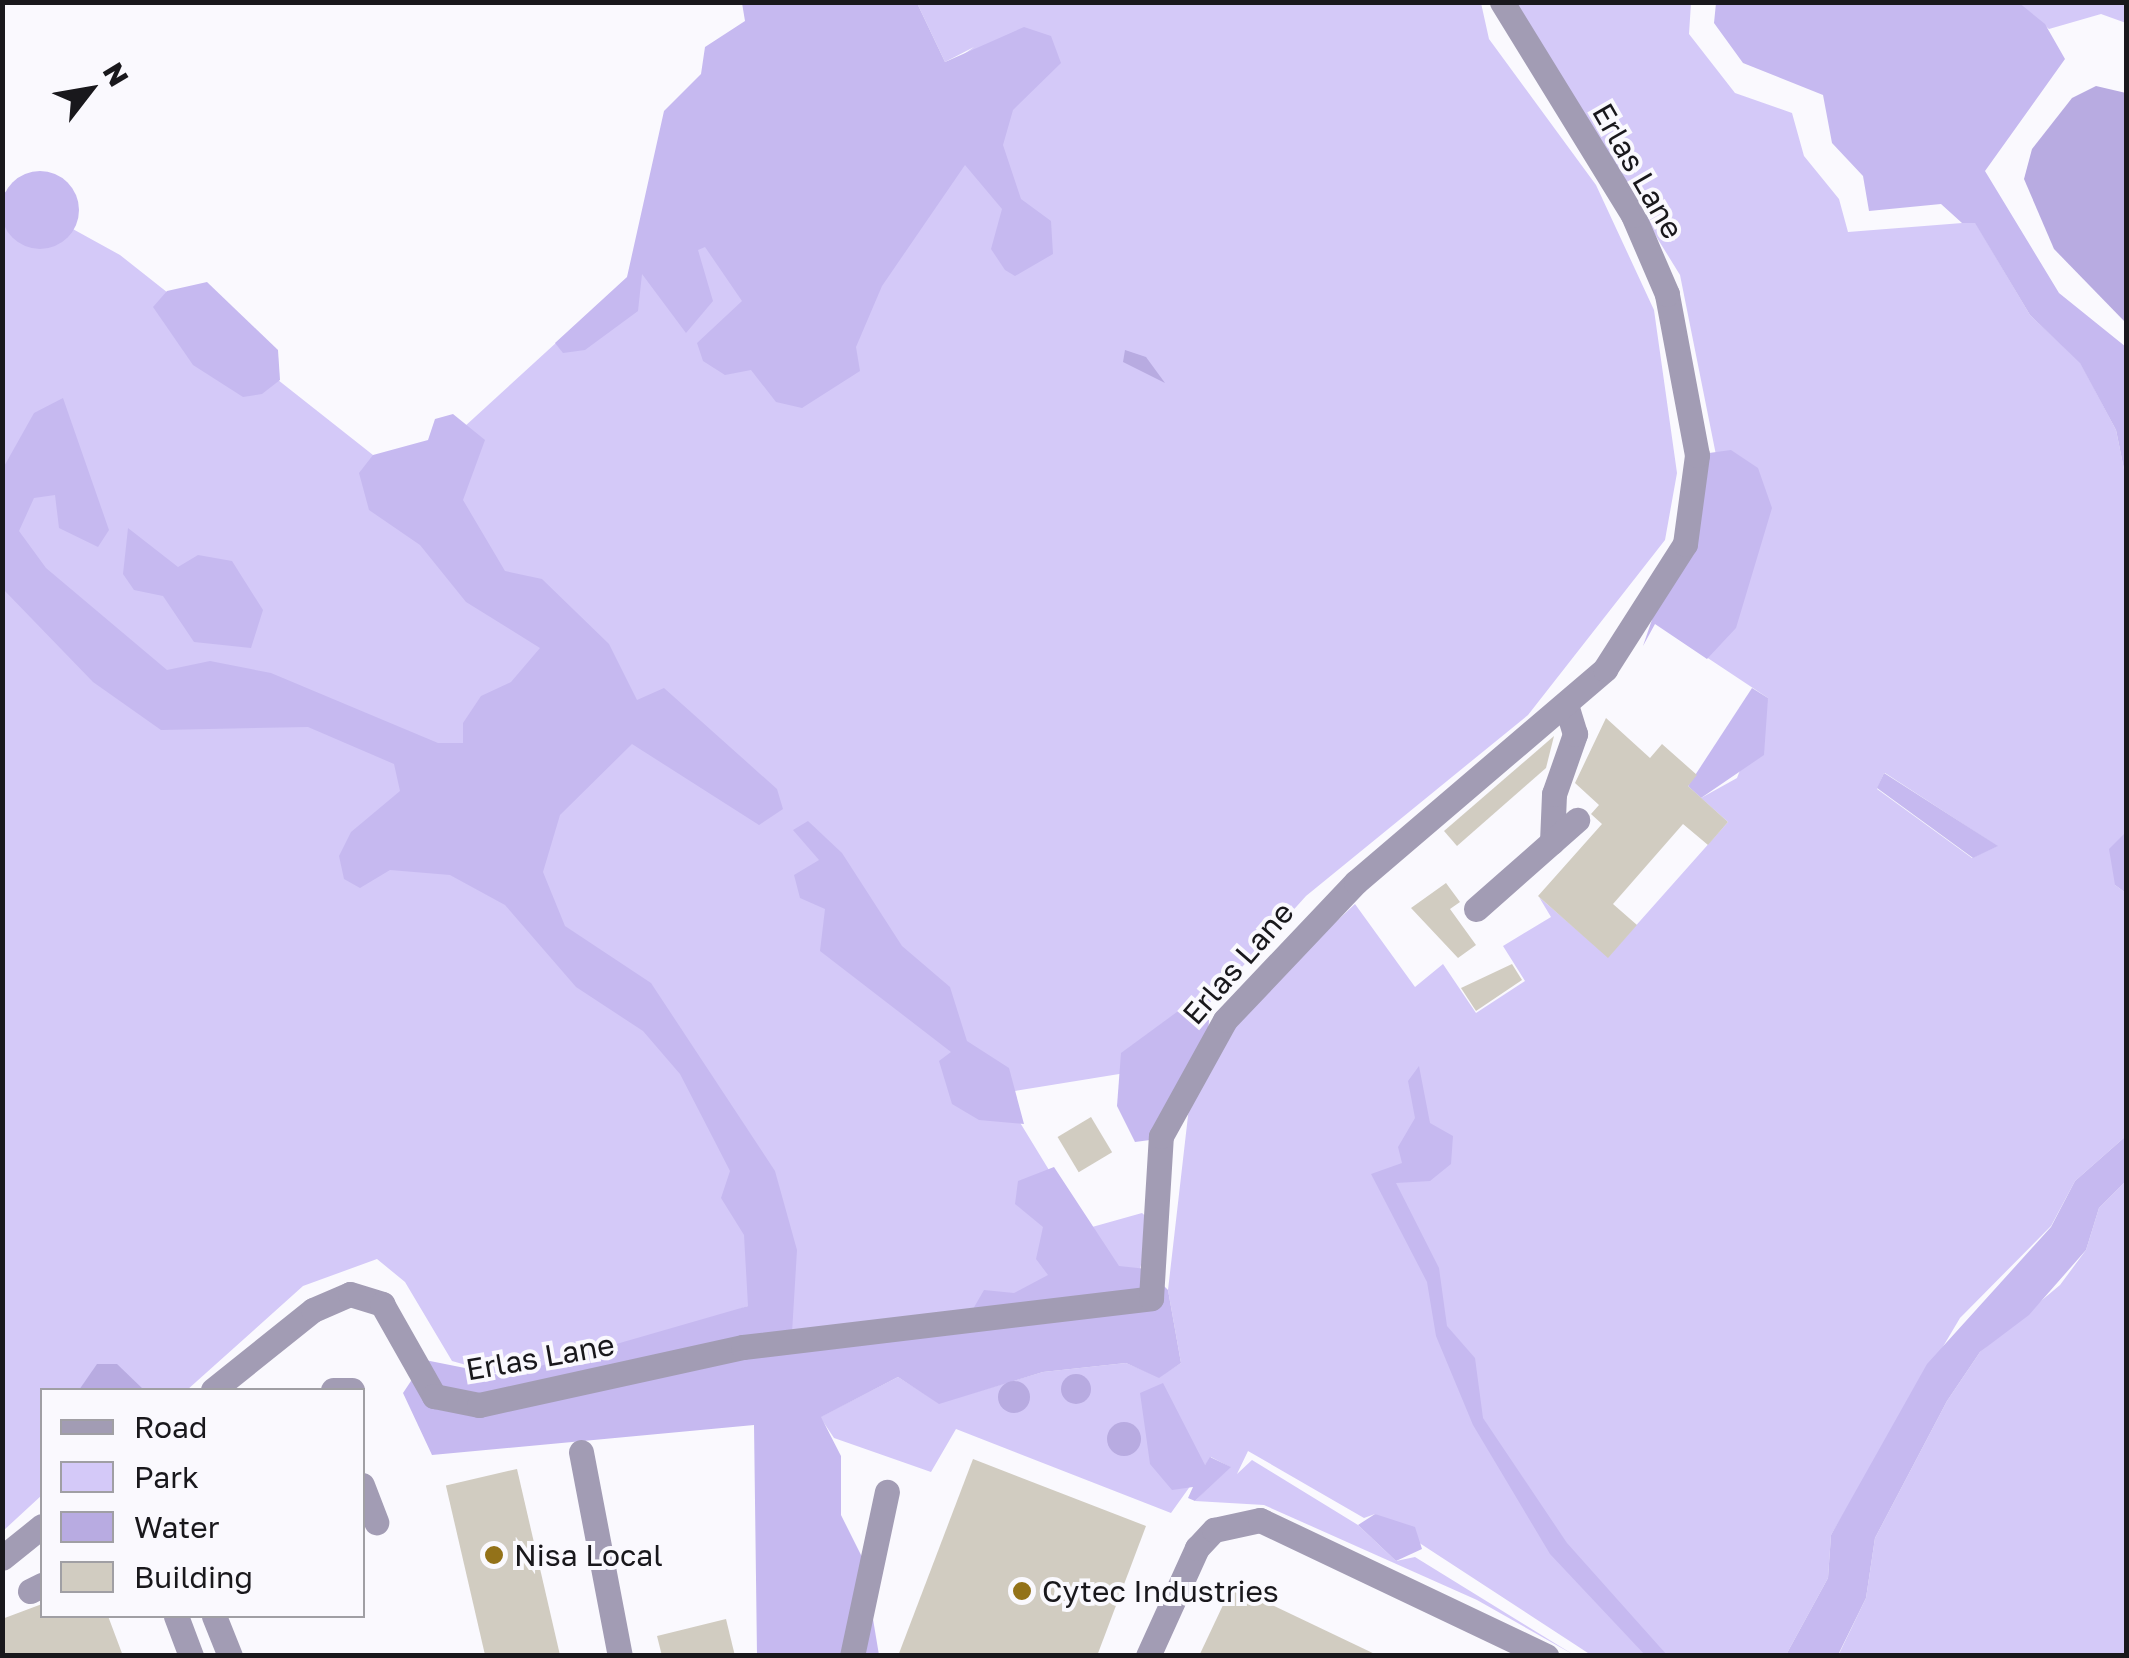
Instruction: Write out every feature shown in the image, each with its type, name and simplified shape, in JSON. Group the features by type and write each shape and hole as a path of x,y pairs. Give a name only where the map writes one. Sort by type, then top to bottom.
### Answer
{"street":[{"name":"Erlas Lane","path":"215,1388 313,1310 350,1294 382,1304 434,1396 480,1406 742,1347 1151,1298 1161,1136 1225,1020 1356,882 1605,669 1686,544 1697,455 1667,294 1640,231 1502,2"},
{"path":"1552,842 1554,794 1575,734 1566,704"},
{"path":"1476,909 1577,820"},
{"path":"580,1452 620,1656"},
{"path":"852,1656 887,1492"},
{"path":"365,1493 376,1522"},
{"path":"1148,1656 1197,1548 1214,1530 1260,1520 1546,1656"},
{"path":"2,1558 40,1528"},
{"path":"182,1618 192,1656"},
{"path":"215,1618 230,1656"}],"green space":[{"path":"917,3 1481,3 1489,39 1596,185 1654,310 1677,473 1665,540 1528,715 1306,896 1150,1069 1002,1093 1085,1229 1142,1213 1153,1223 1135,1286 792,1333 787,1292 651,1341 505,1376 452,1361 405,1282 377,1259 303,1286 189,1388 40,1388 40,1497 3,1531 2,190 120,255 373,455 454,563 440,449 627,278 653,209 687,251 974,47 945,62"},
{"path":"1512,3 1691,3 1689,34 1735,93 1792,113 1804,156 1839,199 1848,232 1975,222 2030,315 2080,362 2116,430 2126,479 2126,856 2115,885 2126,893 2126,1136 2075,1181 2051,1226 1960,1318 1831,1535 1828,1578 1786,1655 1591,1655 1375,1514 1364,1518 1248,1451 1237,1474 1252,1460 1358,1525 1396,1561 1415,1557 1574,1655 1477,1600 1264,1505 1195,1501 1230,1467 1211,1457 1171,1513 956,1429 931,1472 834,1438 820,1417 898,1377 939,1403 1043,1372 1126,1363 1159,1377 1181,1363 1168,1290 1192,1081 1234,1017 1355,904 1415,987 1443,964 1476,1013 1525,981 1503,946 1551,917 1539,897 1608,957 1728,822 1701,798 1737,778 1768,698 1655,623 1717,460 1680,275","holes":["1884,773 1997,846 1972,858 1877,789"]},
{"path":"2018,3 2126,3 2126,23 2101,14 2049,29"},
{"path":"2126,1181 2126,1655 1838,1656 1866,1598 1875,1538 1947,1401 1980,1352 2060,1285 2086,1250 2099,1208"}],"shaded area":[{"path":"2018,2 2045,24 2065,59 1985,171 2059,293 2126,347 2126,479 2116,430 2080,363 2030,315 1975,223 1962,223 1941,204 1869,211 1863,176 1832,143 1823,95 1743,63 1714,23 1716,3"},
{"path":"742,3 917,3 945,62 1024,27 1051,36 1061,63 1013,110 1003,145 1021,199 1051,221 1053,254 1015,276 1005,270 991,249 1002,209 965,165 882,286 856,347 860,371 802,408 776,402 751,370 725,375 703,361 697,343 742,301 705,247 698,250 713,301 686,333 642,274 638,311 585,350 563,353 555,343 627,277 664,111 701,74 705,47 745,21"},
{"path":"40,171 68,182 79,210 68,238 40,249 12,238 1,210 12,182"},
{"path":"207,282 278,350 280,380 262,394 243,397 193,365 153,307 167,291"},
{"path":"63,398 109,530 98,547 59,528 55,495 34,498 19,531 46,568 167,670 210,661 271,673 438,743 463,743 463,723 481,696 511,682 540,648 466,602 420,545 369,510 359,473 373,455 428,440 435,419 453,414 485,440 463,500 505,571 542,579 609,644 637,700 664,688 777,789 783,809 759,825 632,744 560,815 543,872 565,926 651,983 775,1171 797,1250 792,1333 969,1316 984,1290 1014,1293 1048,1275 1036,1259 1043,1227 1015,1204 1018,1181 1054,1167 1119,1266 1147,1269 1168,1290 1181,1363 1159,1378 1126,1363 1043,1372 939,1404 898,1377 821,1417 841,1456 841,1515 863,1559 879,1655 757,1655 754,1425 432,1455 403,1393 425,1360 505,1376 748,1306 744,1235 721,1198 730,1171 680,1074 643,1031 576,987 505,905 450,875 390,870 360,888 344,879 339,856 351,832 400,791 394,764 308,727 161,730 93,682 3,589 2,470 34,413"},
{"path":"1731,450 1758,468 1772,508 1736,628 1707,659 1655,624 1643,646 1709,453"},
{"path":"128,528 178,567 198,555 232,561 263,610 251,648 194,642 163,596 134,590 123,574"},
{"path":"1752,688 1768,698 1764,755 1701,798 1688,786"},
{"path":"1884,773 1998,846 1973,858 1877,788"},
{"path":"808,821 842,853 902,946 950,987 967,1041 1009,1068 1024,1124 979,1120 952,1104 939,1061 951,1052 820,951 825,909 800,898 794,875 819,860 793,830"},
{"path":"2126,832 2126,893 2115,885 2109,849"},
{"path":"1181,1009 1209,1020 1208,1036 1150,1140 1135,1142 1117,1106 1121,1053"},
{"path":"1419,1066 1430,1123 1453,1136 1451,1164 1430,1181 1396,1183 1439,1268 1447,1326 1475,1358 1483,1418 1567,1543 1667,1655 1645,1655 1550,1554 1473,1425 1436,1336 1427,1282 1371,1174 1402,1163 1398,1147 1415,1118 1408,1081"},
{"path":"2126,1136 2126,1181 2099,1208 2086,1250 2029,1315 1980,1352 1947,1401 1875,1538 1866,1598 1838,1655 1786,1655 1828,1578 1831,1535 1927,1364 2051,1227 2075,1181"},
{"path":"1163,1383 1205,1465 1210,1457 1231,1467 1195,1501 1188,1498 1193,1487 1172,1490 1150,1464 1140,1393"},
{"path":"1375,1514 1415,1527 1422,1549 1396,1561 1358,1525"}],"water":[{"path":"2096,86 2126,93 2126,323 2054,249 2024,179 2032,149 2072,98"},
{"path":"1125,350 1146,357 1165,383 1123,362"},
{"path":"97,1364 117,1364 142,1388 80,1388"},
{"path":"1076,1374 1087,1378 1091,1389 1087,1400 1076,1404 1065,1400 1061,1389 1065,1378"},
{"path":"1014,1381 1025,1386 1030,1397 1025,1408 1014,1413 1003,1408 998,1397 1003,1386"},
{"path":"1124,1422 1136,1427 1141,1439 1136,1451 1124,1456 1112,1451 1107,1439 1112,1427"}],"building":[{"path":"1606,718 1650,758 1662,744 1697,775 1688,786 1728,822 1708,845 1683,824 1613,904 1637,925 1608,958 1538,896 1602,824 1591,814 1599,805 1575,783"},
{"path":"1554,736 1546,768 1457,846 1444,831"},
{"path":"1446,883 1460,902 1450,909 1476,945 1458,958 1411,908"},
{"path":"1512,964 1522,980 1476,1011 1461,988"},
{"path":"1091,1117 1112,1152 1079,1172 1058,1137"},
{"name":"Cytec Industries","path":"973,1459 1146,1526 1097,1656 898,1656"},
{"path":"517,1469 560,1656 485,1656 446,1485"},
{"path":"1232,1586 1379,1656 1199,1656"},
{"path":"40,1605 40,1618 109,1618 123,1656 2,1656 2,1619"},
{"path":"726,1619 735,1656 662,1656 657,1636"}],"place":[{"name":"Nisa Local","path":"494,1555"},
{"name":"Cytec Industries","path":"1022,1591"}]}
